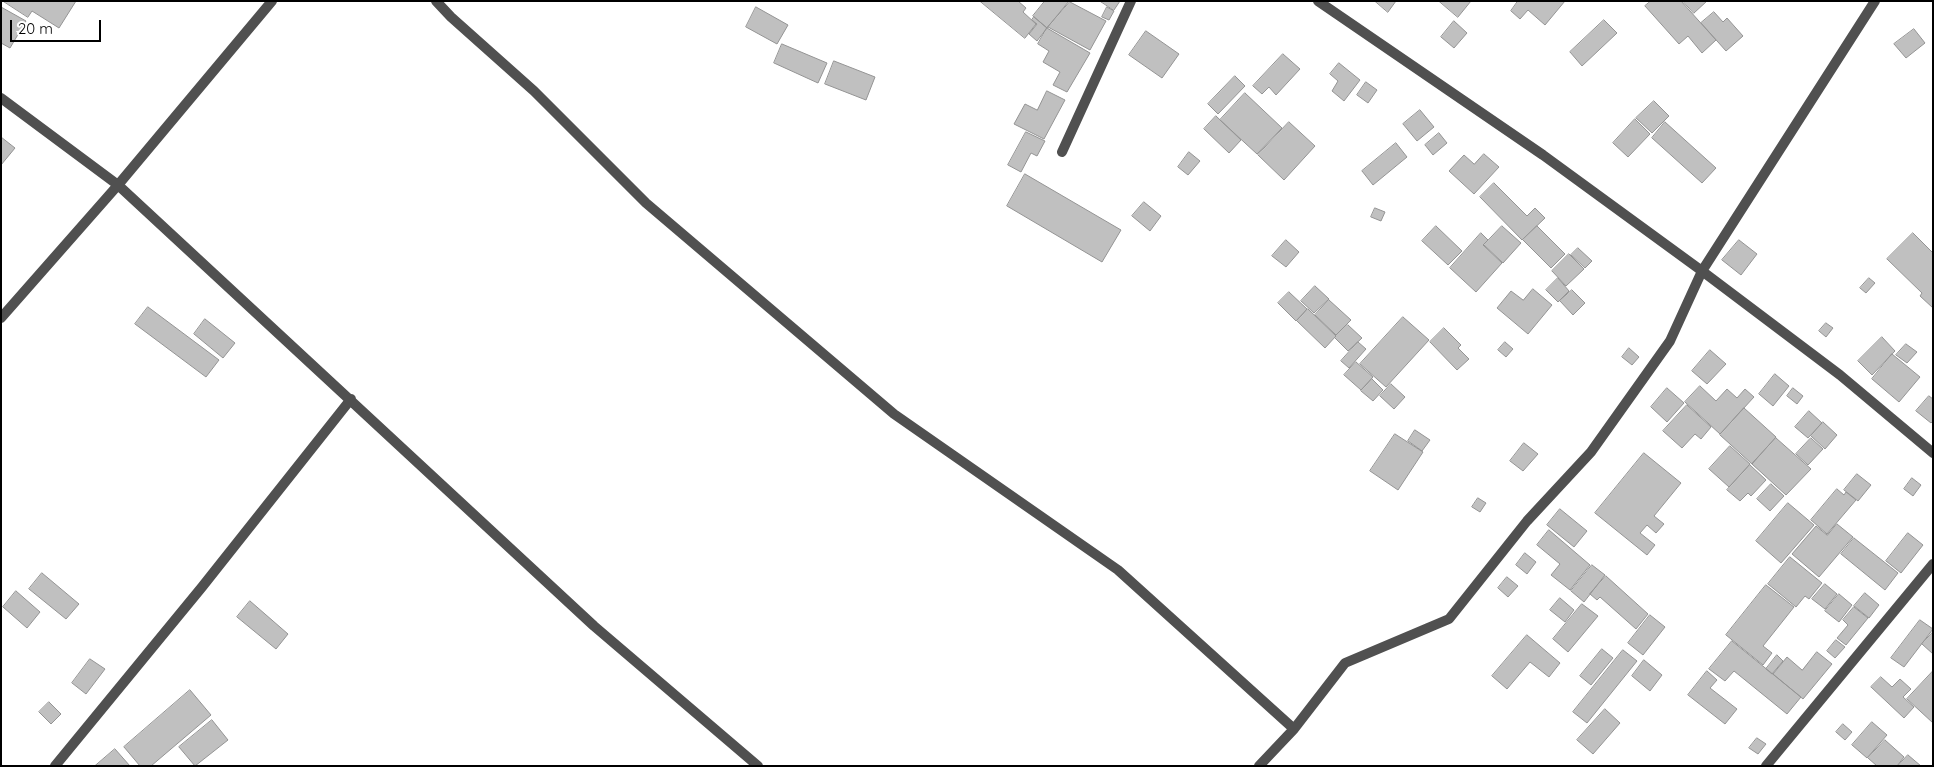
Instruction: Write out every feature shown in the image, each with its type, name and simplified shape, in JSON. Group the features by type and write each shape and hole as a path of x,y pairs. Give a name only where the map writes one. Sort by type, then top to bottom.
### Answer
{"street":[{"path":"1,318 118,185 272,1"},
{"path":"436,1 534,91 646,202 894,414 1118,570 1294,729"},
{"path":"1062,152 1131,1"},
{"path":"1318,1 1542,155 1702,271 1840,375 1933,453"},
{"path":"1259,766 1294,729 1345,663 1449,619 1527,521 1591,452 1670,341 1702,271 1875,1"},
{"path":"1,98 118,185 594,626 758,766"},
{"path":"56,766 351,399"},
{"path":"1766,766 1933,564"}],"building":[{"path":"3,1 76,1 59,28 32,11 28,17"},
{"path":"980,1 1018,1 1026,8 1023,12 1036,24 1025,38"},
{"path":"1045,1 1069,1 1047,28 1033,16"},
{"path":"1100,1 1120,1 1114,10"},
{"path":"1375,1 1396,1 1388,12"},
{"path":"1439,1 1471,1 1458,17"},
{"path":"1518,1 1565,1 1545,25 1528,10 1520,19 1511,11"},
{"path":"1651,1 1681,1 1716,40 1702,53 1688,36 1679,44 1645,6"},
{"path":"1683,1 1707,1 1694,13"},
{"path":"1070,2 1106,21 1090,50 1048,27"},
{"path":"1,7 26,21 10,48 1,43"},
{"path":"756,7 788,25 777,44 746,27"},
{"path":"1107,7 1114,11 1109,20 1102,17"},
{"path":"1714,12 1723,22 1727,18 1743,36 1726,51 1701,23"},
{"path":"1034,17 1047,28 1037,41 1029,34 1037,24 1032,20"},
{"path":"1604,20 1617,33 1582,66 1570,52"},
{"path":"1454,21 1467,33 1454,48 1441,37"},
{"path":"1047,28 1090,53 1067,92 1053,85 1060,72 1043,62 1049,51 1038,44"},
{"path":"1914,29 1925,43 1906,58 1894,44"},
{"path":"1146,31 1179,54 1162,78 1129,55"},
{"path":"782,44 827,63 818,83 774,63"},
{"path":"1283,54 1300,69 1276,95 1269,87 1262,94 1253,86"},
{"path":"834,61 875,77 866,100 825,84"},
{"path":"1339,63 1360,80 1344,101 1332,91 1338,81 1330,74"},
{"path":"1235,76 1245,86 1218,114 1208,104"},
{"path":"1366,82 1377,90 1368,103 1357,95"},
{"path":"1047,91 1065,100 1044,139 1014,124 1025,104 1037,110"},
{"path":"1245,93 1282,128 1257,154 1220,120"},
{"path":"1654,101 1669,116 1652,133 1636,118"},
{"path":"1420,110 1434,127 1417,141 1403,124"},
{"path":"1216,116 1241,140 1229,153 1204,129"},
{"path":"1635,119 1650,134 1628,157 1613,143"},
{"path":"1289,122 1315,146 1284,180 1258,155"},
{"path":"1665,122 1716,168 1702,183 1652,138"},
{"path":"1026,132 1045,141 1037,156 1031,153 1021,172 1008,165"},
{"path":"1439,133 1447,143 1433,155 1425,145"},
{"path":"1,137 15,148 1,165"},
{"path":"1396,143 1407,157 1373,185 1362,171"},
{"path":"1189,152 1200,161 1188,175 1178,167"},
{"path":"1484,154 1499,167 1474,194 1449,171 1464,155 1474,164"},
{"path":"1025,174 1121,230 1102,262 1007,206"},
{"path":"1494,183 1527,216 1535,208 1545,218 1522,240 1480,197"},
{"path":"1144,202 1161,216 1150,231 1132,216"},
{"path":"1375,208 1385,212 1381,221 1371,217"},
{"path":"1436,226 1462,251 1448,265 1422,241"},
{"path":"1502,226 1521,243 1503,263 1484,245"},
{"path":"1537,226 1565,254 1551,268 1523,240"},
{"path":"1481,233 1488,240 1483,245 1502,263 1476,292 1450,268"},
{"path":"1913,233 1933,253 1933,308 1920,296 1922,293 1887,259"},
{"path":"1286,240 1299,252 1286,267 1272,256"},
{"path":"1739,240 1757,254 1741,275 1722,260"},
{"path":"1578,248 1592,261 1585,268 1571,255"},
{"path":"1569,254 1584,269 1566,286 1552,271"},
{"path":"1558,278 1569,291 1558,302 1546,290"},
{"path":"1869,278 1875,283 1866,293 1860,288"},
{"path":"1315,286 1329,299 1314,313 1301,301"},
{"path":"1533,289 1552,305 1528,334 1497,308 1511,291 1523,300"},
{"path":"1572,290 1585,303 1573,315 1560,301"},
{"path":"1289,292 1307,309 1296,321 1278,303"},
{"path":"1329,300 1351,320 1336,335 1315,315"},
{"path":"148,307 219,360 206,377 135,324"},
{"path":"1308,309 1336,336 1325,348 1297,321"},
{"path":"1403,317 1429,340 1386,387 1360,364"},
{"path":"205,319 235,343 223,358 194,334"},
{"path":"1826,323 1833,328 1826,337 1819,331"},
{"path":"1348,325 1362,338 1348,351 1335,338"},
{"path":"1444,328 1461,345 1458,348 1469,359 1457,370 1430,342"},
{"path":"1882,337 1895,351 1872,375 1858,361"},
{"path":"1358,342 1366,349 1349,368 1341,361"},
{"path":"1505,342 1513,349 1506,357 1498,350"},
{"path":"1906,344 1917,352 1907,363 1896,355"},
{"path":"1629,348 1639,357 1632,365 1622,357"},
{"path":"1710,350 1726,364 1707,384 1692,371"},
{"path":"1892,354 1920,377 1899,402 1872,379"},
{"path":"1356,362 1373,377 1361,390 1344,375"},
{"path":"1775,374 1789,386 1773,406 1759,394"},
{"path":"1372,379 1383,390 1373,401 1361,391"},
{"path":"1391,384 1405,397 1394,409 1380,396"},
{"path":"1700,386 1716,401 1727,389 1737,398 1745,389 1754,397 1720,434 1685,402"},
{"path":"1667,388 1684,403 1667,422 1651,407"},
{"path":"1793,388 1803,396 1797,404 1787,396"},
{"path":"1929,396 1933,399 1933,421 1931,423 1916,411"},
{"path":"1687,405 1711,427 1701,439 1695,434 1682,448 1663,431"},
{"path":"1744,408 1776,437 1752,464 1720,435"},
{"path":"1809,411 1822,423 1808,438 1795,427"},
{"path":"1823,422 1837,435 1825,449 1811,436"},
{"path":"1415,430 1430,440 1422,451 1408,441"},
{"path":"1395,434 1423,452 1398,490 1370,471"},
{"path":"1776,438 1811,469 1786,495 1752,464"},
{"path":"1811,438 1823,449 1808,465 1796,454"},
{"path":"1524,443 1538,454 1523,471 1510,461"},
{"path":"1730,446 1750,464 1729,487 1709,469"},
{"path":"1644,453 1681,483 1654,516 1664,524 1656,533 1647,525 1640,533 1655,545 1647,555 1595,513"},
{"path":"1750,465 1766,480 1751,496 1748,493 1740,501 1727,490"},
{"path":"1857,474 1871,485 1858,501 1844,490"},
{"path":"1912,478 1921,485 1913,496 1904,489"},
{"path":"1771,484 1784,496 1770,511 1757,499"},
{"path":"1837,489 1844,495 1846,492 1856,500 1827,534 1811,520"},
{"path":"1478,498 1486,503 1480,512 1472,507"},
{"path":"1788,503 1814,525 1781,563 1756,541"},
{"path":"1560,509 1587,531 1574,547 1547,525"},
{"path":"1837,524 1853,537 1819,577 1792,554 1816,526 1827,535"},
{"path":"1549,530 1590,565 1570,590 1551,575 1560,564 1537,545"},
{"path":"1908,533 1923,545 1901,573 1886,561"},
{"path":"1854,538 1898,573 1885,590 1841,554"},
{"path":"1525,553 1536,562 1527,574 1516,565"},
{"path":"1790,557 1822,583 1809,599 1805,596 1796,607 1768,584"},
{"path":"1592,565 1605,575 1584,602 1571,591"},
{"path":"42,573 79,604 66,619 29,589"},
{"path":"1606,576 1648,614 1636,629 1600,597 1597,600 1590,594"},
{"path":"1507,577 1518,586 1508,597 1498,588"},
{"path":"1825,584 1837,594 1825,609 1812,599"},
{"path":"1766,585 1794,607 1763,646 1772,653 1763,665 1726,635"},
{"path":"16,591 40,612 27,628 3,607"},
{"path":"1865,593 1879,605 1869,618 1854,606"},
{"path":"1839,594 1852,605 1839,622 1825,611"},
{"path":"1560,598 1574,610 1565,622 1550,610"},
{"path":"250,601 288,634 276,649 237,617"},
{"path":"1582,604 1598,616 1568,652 1553,639"},
{"path":"1854,607 1868,618 1846,645 1837,638 1848,625 1843,620"},
{"path":"1650,615 1665,627 1643,655 1628,643"},
{"path":"1920,620 1933,629 1904,667 1891,658"},
{"path":"1933,632 1933,654 1922,644"},
{"path":"1527,635 1560,663 1549,677 1530,662 1507,689 1492,676"},
{"path":"1836,640 1845,647 1835,658 1827,651"},
{"path":"1732,641 1801,697 1787,714 1734,671 1725,681 1709,669"},
{"path":"1602,649 1613,658 1591,685 1580,676"},
{"path":"1623,650 1637,661 1587,723 1573,712"},
{"path":"1817,652 1832,664 1803,699 1773,674 1787,657 1802,670"},
{"path":"1777,655 1783,661 1772,674 1766,669"},
{"path":"90,659 105,669 86,694 72,683"},
{"path":"1644,660 1662,675 1650,691 1632,676"},
{"path":"1707,671 1717,680 1710,688 1737,709 1725,724 1688,695"},
{"path":"1933,671 1933,723 1907,699"},
{"path":"1881,677 1892,687 1900,679 1911,689 1903,697 1914,707 1904,718 1871,687"},
{"path":"190,690 211,715 151,766 140,766 124,747"},
{"path":"49,702 61,714 51,724 39,712"},
{"path":"1605,709 1620,723 1593,754 1577,740"},
{"path":"212,720 228,740 195,766 179,747"},
{"path":"1872,722 1887,735 1867,758 1852,745"},
{"path":"1843,724 1852,732 1845,740 1836,732"},
{"path":"1757,738 1766,744 1758,754 1749,748"},
{"path":"1885,740 1904,757 1897,766 1877,766 1868,758"},
{"path":"115,749 130,766 95,766"},
{"path":"1908,755 1921,766 1898,766"}]}
